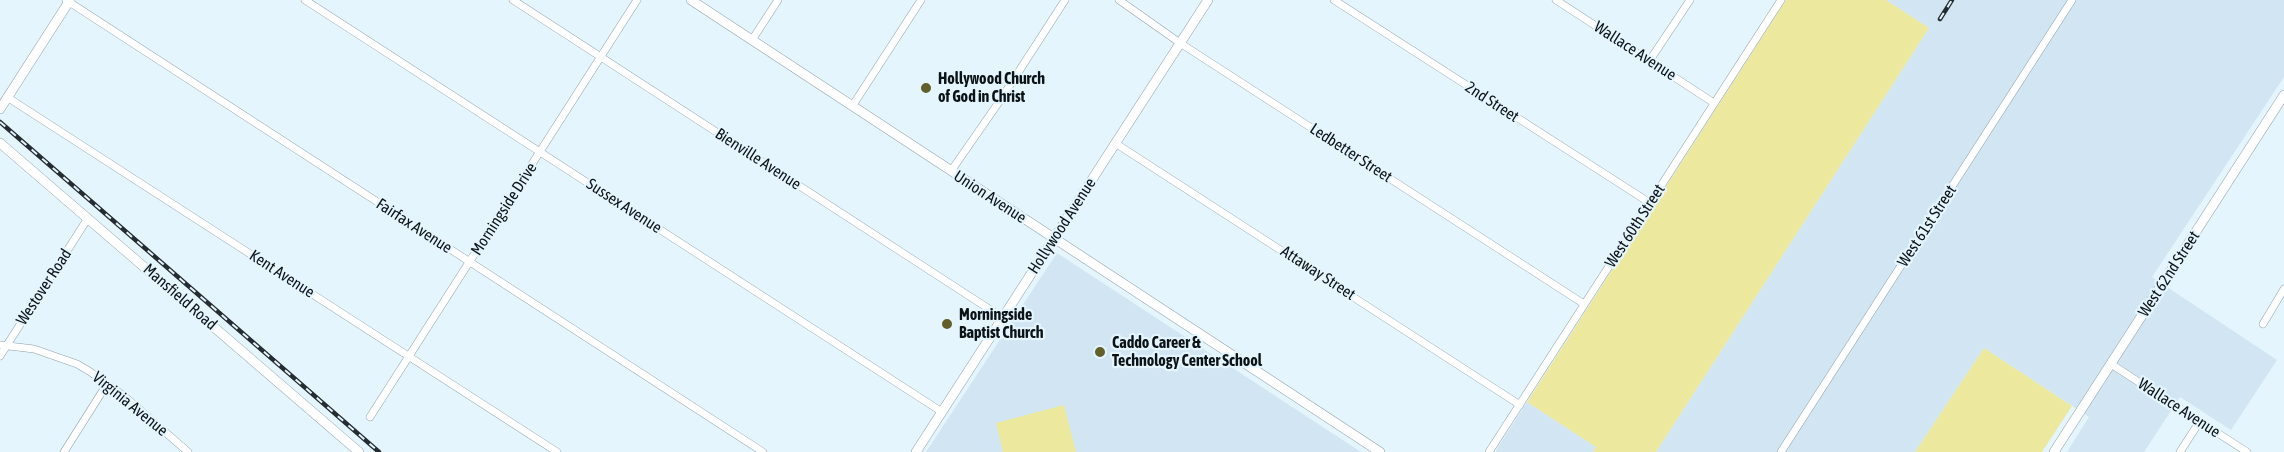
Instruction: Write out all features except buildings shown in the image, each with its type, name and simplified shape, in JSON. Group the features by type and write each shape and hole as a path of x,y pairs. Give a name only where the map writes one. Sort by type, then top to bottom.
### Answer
{"street":[{"name":"Sussex Avenue","path":"305,0 942,412"},
{"name":"Bienville Avenue","path":"513,0 1003,318"},
{"name":"Morningside Drive","path":"369,417 637,0"},
{"name":"Union Avenue","path":"691,0 1380,452"},
{"path":"752,40 778,0"},
{"path":"853,105 921,0"},
{"path":"951,171 1065,0"},
{"name":"Ledbetter Street","path":"1119,0 1180,43 1584,304"},
{"name":"Hollywood Avenue","path":"916,452 1208,0"},
{"name":"2nd Street","path":"1335,0 1650,203"},
{"name":"Wallace Avenue","path":"1556,0 1714,103"},
{"path":"1650,60 1690,0"},
{"name":"West 60th Street","path":"1489,452 1780,0"},
{"name":"West 61st Street","path":"1781,452 2072,0"},
{"path":"0,109 68,1"},
{"name":"Fairfax Avenue","path":"68,1 763,452"},
{"name":"West 62nd Street","path":"2054,452 2284,95"},
{"name":"Kent Avenue","path":"8,97 557,452"},
{"name":"Mansfield Road","path":"0,143 353,450"},
{"name":"Attaway Street","path":"1115,143 1520,405"},
{"name":"Westover Road","path":"0,356 3,346 88,218"},
{"path":"2263,324 2284,289"},
{"name":"Virginia Avenue","path":"3,346 34,349 89,371 188,452"},
{"name":"Wallace Avenue","path":"2111,364 2247,452"},
{"path":"64,452 107,384"},
{"path":"2180,452 2200,421"}],"shaded area":[{"path":"1786,0 1886,0 1929,28 1656,452 1593,452 1596,447 1527,402"},
{"path":"1886,0 2284,0 2284,77 2152,277 2277,360 2231,430 2180,397 2144,452 2067,452 2089,417 1984,348 1915,452 1656,452 1929,28"},
{"name":"Caddo Career & Technology Center School","path":"1057,253 1361,452 926,452"},
{"path":"1984,348 2072,406 2042,452 1915,452"},
{"path":"1527,402 1596,447 1593,452 1495,452"},
{"path":"1064,405 1076,452 1003,452 996,423"}],"railway":[{"path":"1940,19 1952,0"},
{"path":"0,122 379,452"}],"place":[{"name":"Hollywood Church of God in Christ","path":"926,88"},
{"name":"Morningside Baptist Church","path":"947,324"},
{"name":"Caddo Career & Technology Center School","path":"1100,352"}]}
